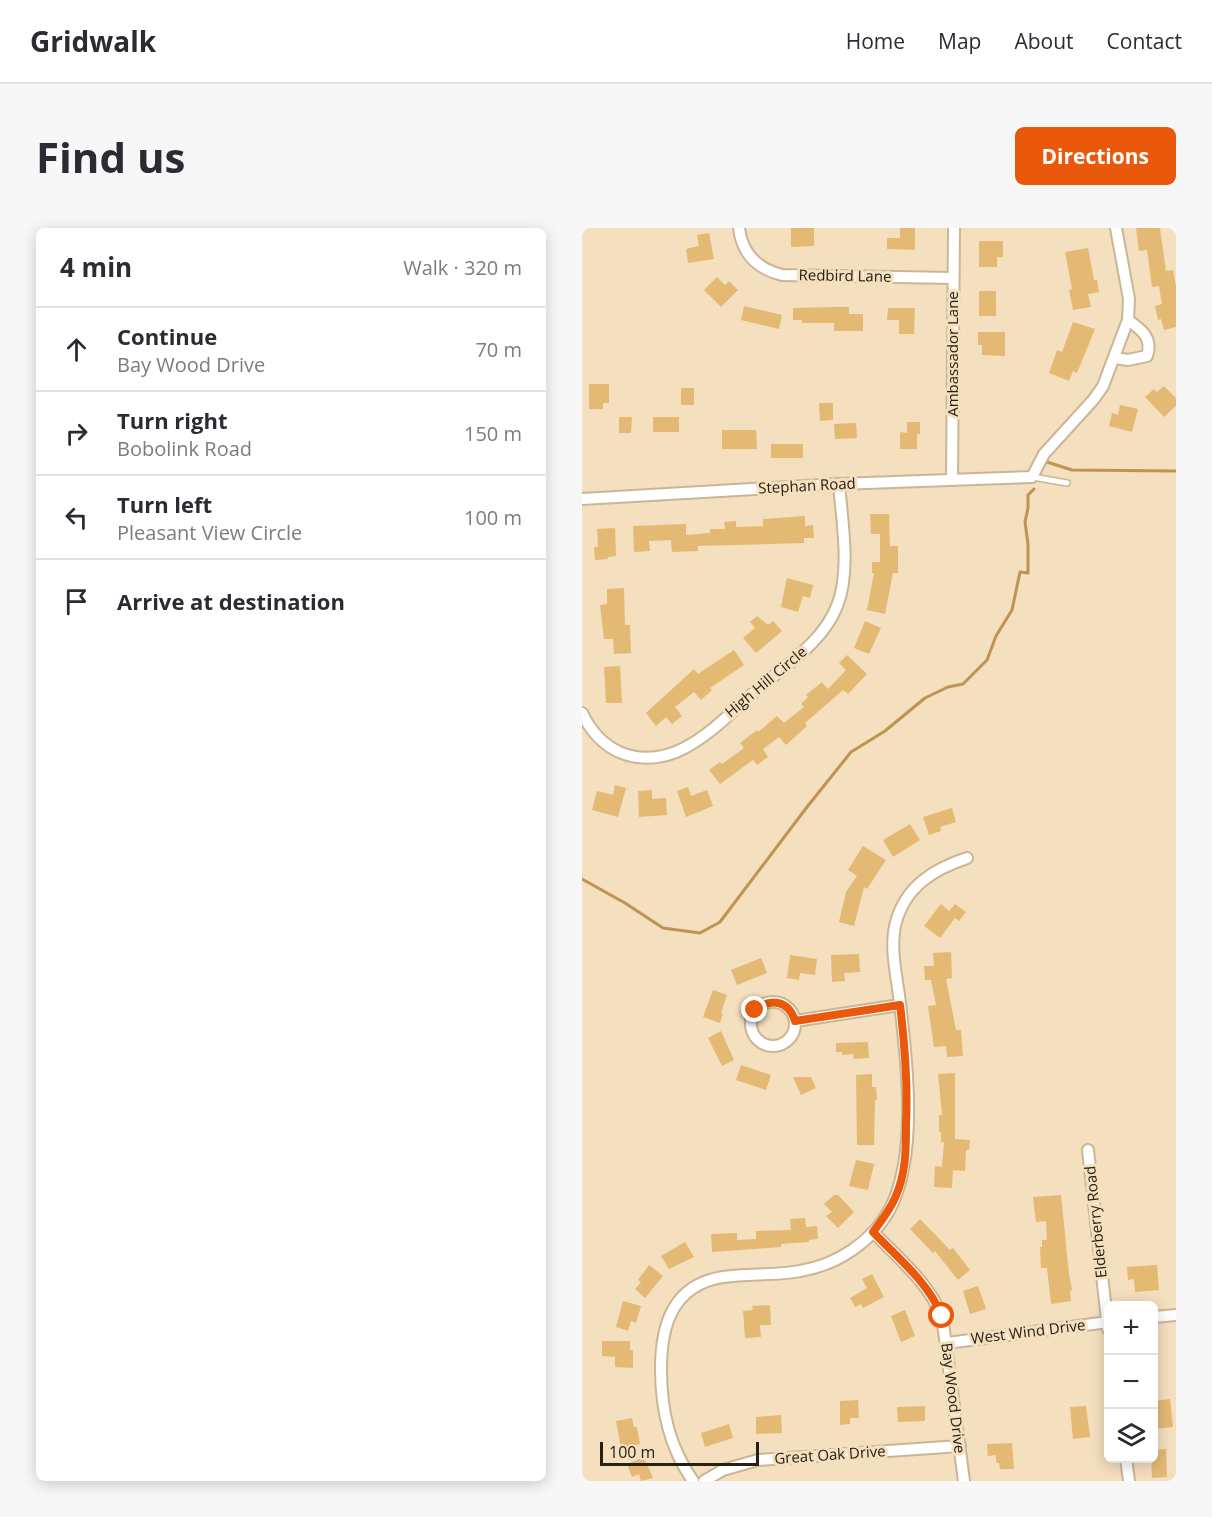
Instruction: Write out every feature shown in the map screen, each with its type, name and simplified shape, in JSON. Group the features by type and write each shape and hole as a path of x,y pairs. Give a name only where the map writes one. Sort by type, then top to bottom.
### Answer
{"street":[{"name":"Redbird Lane","path":"739,228 741,241 746,251 761,268 782,275 953,278"},
{"name":"Ambassador Lane","path":"952,480 954,228"},
{"path":"1032,477 1044,453 1094,399 1103,386 1128,320 1129,299 1116,228"},
{"path":"1115,358 1128,360 1147,356 1149,340 1145,333 1128,320"},
{"name":"Stephan Road","path":"582,499 839,484 1032,477"},
{"name":"High Hill Circle","path":"582,713 594,733 615,750 643,758 667,756 692,745 809,646 831,620 842,589 844,572 839,484"},
{"path":"693,1481 677,1455 669,1434 661,1393 663,1331 675,1306 685,1295 709,1281 798,1272 831,1262 847,1254 873,1232 887,1214 902,1178 905,1160 907,1079 893,950 895,928 902,906 914,889 930,874 967,858"},
{"path":"768,1002 775,1002 788,1008 795,1021 792,1035 788,1040 775,1046 756,1038 751,1024 755,1010 768,1002"},
{"path":"795,1021 900,1005"},
{"name":"Elderberry Road","path":"1088,1150 1105,1301"},
{"name":"Bay Wood Drive","path":"873,1232 927,1288 942,1316 964,1481"},
{"path":"1158,1317 1176,1315"},
{"name":"West Wind Drive","path":"946,1343 1104,1324"},
{"name":"Great Oak Drive","path":"705,1481 723,1470 758,1460 960,1446"},
{"path":"1127,1463 1129,1481"}],"lane":[{"path":"1032,477 1067,483"}],"building":[{"path":"791,228 814,228 814,246 791,247"},
{"path":"900,228 915,228 915,250 887,249 887,238 900,238"},
{"path":"1136,228 1160,228 1166,271 1173,270 1176,286 1176,327 1164,330 1161,319 1158,320 1155,306 1162,304 1159,286 1152,287 1147,250 1139,251"},
{"path":"709,233 714,259 688,263 686,249 699,246 697,235"},
{"path":"979,241 1003,241 1003,257 997,257 997,267 979,267"},
{"path":"1088,248 1094,280 1097,280 1099,292 1088,294 1091,307 1073,310 1069,290 1072,289 1065,252"},
{"path":"717,277 725,285 729,281 738,290 721,307 704,290"},
{"path":"979,291 996,291 996,316 979,316"},
{"path":"744,306 782,315 779,329 741,320"},
{"path":"849,307 849,314 863,314 863,331 834,331 834,323 802,323 802,320 793,320 793,308"},
{"path":"888,308 915,308 914,334 899,334 899,320 887,320"},
{"path":"1073,322 1095,329 1077,373 1073,371 1069,381 1049,373 1057,350 1062,352"},
{"path":"978,332 1005,332 1005,356 982,355 982,345 978,345"},
{"path":"589,384 609,384 609,403 603,403 603,409 589,409"},
{"path":"1164,386 1176,398 1176,406 1164,417 1145,397 1154,389 1157,392"},
{"path":"681,388 694,388 694,405 681,405"},
{"path":"819,403 833,403 833,420 820,421"},
{"path":"1120,405 1138,409 1132,432 1109,426 1112,413 1118,415"},
{"path":"619,417 632,417 631,433 619,433"},
{"path":"653,417 679,417 679,432 653,432"},
{"path":"907,422 920,422 917,449 900,449 900,432 907,433"},
{"path":"856,423 857,438 835,439 834,424"},
{"path":"722,430 756,430 757,449 722,449"},
{"path":"771,444 803,444 803,458 771,458"},
{"path":"870,514 889,514 890,546 898,546 898,573 893,573 885,614 867,610 874,573 872,573 872,562 880,562 880,534 871,534"},
{"path":"805,516 805,526 813,525 814,538 804,538 804,543 698,546 698,551 672,552 671,540 649,541 650,551 634,552 633,526 686,524 686,535 710,533 710,529 725,529 724,522 736,521 736,527 763,526 763,519"},
{"path":"615,528 616,556 595,560 594,547 598,547 597,529"},
{"path":"787,578 813,585 810,598 803,596 798,612 781,607"},
{"path":"624,588 625,625 630,625 631,653 614,654 613,639 604,639 600,605 607,604 607,589"},
{"path":"757,616 768,625 773,621 782,631 756,653 743,638 755,628 750,622"},
{"path":"865,621 881,628 869,654 854,648"},
{"path":"734,650 744,665 710,688 712,690 701,700 694,692 675,707 682,716 672,724 666,717 656,726 646,713 694,669 698,674"},
{"path":"847,655 867,674 848,694 843,690 805,723 807,726 786,745 779,737 763,749 768,757 757,765 753,760 720,784 709,770 720,762 722,764 744,748 740,743 777,716 784,723 804,707 801,704 808,697 806,695 822,682 828,689 846,670 839,663"},
{"path":"620,666 622,703 606,703 604,667"},
{"path":"615,785 626,788 618,817 592,810 597,791 613,795"},
{"path":"688,787 691,796 707,790 713,806 686,817 677,791"},
{"path":"652,790 652,799 666,798 667,815 639,817 638,791"},
{"path":"952,808 956,822 940,827 941,831 929,835 923,817"},
{"path":"910,824 920,840 893,857 883,840"},
{"path":"863,846 886,860 867,889 864,887 854,926 839,922 846,892 857,876 848,870"},
{"path":"941,904 949,911 955,904 966,912 959,921 955,918 940,938 924,926"},
{"path":"951,952 952,978 946,979 956,1030 961,1030 963,1056 947,1057 946,1046 934,1047 928,1006 936,1005 931,980 925,980 924,966 934,966 933,953"},
{"path":"859,954 860,972 844,973 845,981 832,982 831,955"},
{"path":"790,955 817,959 815,975 800,973 799,980 787,978"},
{"path":"761,958 767,973 737,985 731,970"},
{"path":"713,990 727,995 720,1023 703,1017"},
{"path":"721,1031 734,1060 722,1066 708,1038"},
{"path":"868,1042 869,1058 854,1059 853,1054 842,1055 842,1052 836,1052 836,1043"},
{"path":"741,1065 771,1075 766,1090 736,1080"},
{"path":"955,1073 955,1139 970,1140 969,1150 966,1150 965,1171 953,1170 952,1188 934,1187 935,1166 942,1167 944,1142 941,1142 941,1132 939,1132 939,1115 942,1115 938,1074"},
{"path":"872,1074 872,1087 876,1087 877,1100 875,1100 874,1145 857,1145 856,1075"},
{"path":"793,1077 811,1077 816,1088 801,1095"},
{"path":"856,1160 874,1164 868,1190 849,1186"},
{"path":"834,1195 838,1195 854,1212 838,1228 826,1216 832,1212 824,1204"},
{"path":"1061,1195 1072,1290 1070,1291 1071,1301 1051,1304 1047,1268 1041,1268 1040,1247 1042,1247 1042,1240 1047,1240 1046,1221 1036,1222 1033,1197"},
{"path":"805,1218 806,1227 817,1226 818,1239 781,1244 781,1247 712,1252 711,1234 737,1233 737,1240 756,1239 756,1231 791,1230 790,1219"},
{"path":"920,1219 950,1250 953,1248 970,1270 958,1280 935,1251 933,1253 910,1229"},
{"path":"685,1242 694,1257 669,1269 661,1256"},
{"path":"649,1265 663,1276 645,1298 635,1289 641,1282 638,1280"},
{"path":"1157,1265 1159,1290 1135,1292 1134,1279 1128,1280 1127,1267"},
{"path":"872,1274 884,1297 863,1308 861,1304 855,1307 850,1298 867,1288 862,1279"},
{"path":"978,1286 986,1309 970,1314 963,1291"},
{"path":"623,1301 641,1306 636,1323 631,1321 628,1331 616,1327"},
{"path":"770,1305 771,1325 760,1325 761,1337 745,1338 743,1311 753,1310 752,1306"},
{"path":"905,1310 915,1336 901,1342 891,1316"},
{"path":"602,1341 630,1341 630,1350 633,1350 633,1368 615,1367 615,1357 602,1356"},
{"path":"1170,1399 1173,1427 1158,1429 1158,1400"},
{"path":"858,1400 859,1418 850,1418 850,1424 840,1425 840,1401"},
{"path":"925,1406 925,1421 898,1422 897,1407"},
{"path":"1086,1406 1090,1437 1073,1439 1070,1407"},
{"path":"781,1415 782,1433 756,1434 756,1417"},
{"path":"632,1418 634,1427 637,1427 640,1444 621,1448 616,1421"},
{"path":"729,1424 733,1438 705,1447 701,1433"},
{"path":"1012,1443 1014,1469 1000,1469 999,1463 996,1463 996,1455 988,1456 987,1444"},
{"path":"1166,1449 1167,1477 1152,1478 1151,1463 1158,1463 1158,1450"},
{"path":"644,1457 653,1478 641,1481 639,1474 632,1477 627,1464"}],"waterway":[{"path":"1047,462 1072,470 1176,471"},
{"path":"582,879 663,928 700,933 720,922 851,752 885,731 925,698 948,687 963,684 987,660 996,636 1012,610 1020,572 1028,573 1025,522 1028,495 1034,489"}],"route":[{"path":"755,1010 768,1002 775,1002 788,1008 795,1021 900,1005 908,1090 905,1160 895,1198 887,1214 873,1232 927,1288 942,1316"}]}
